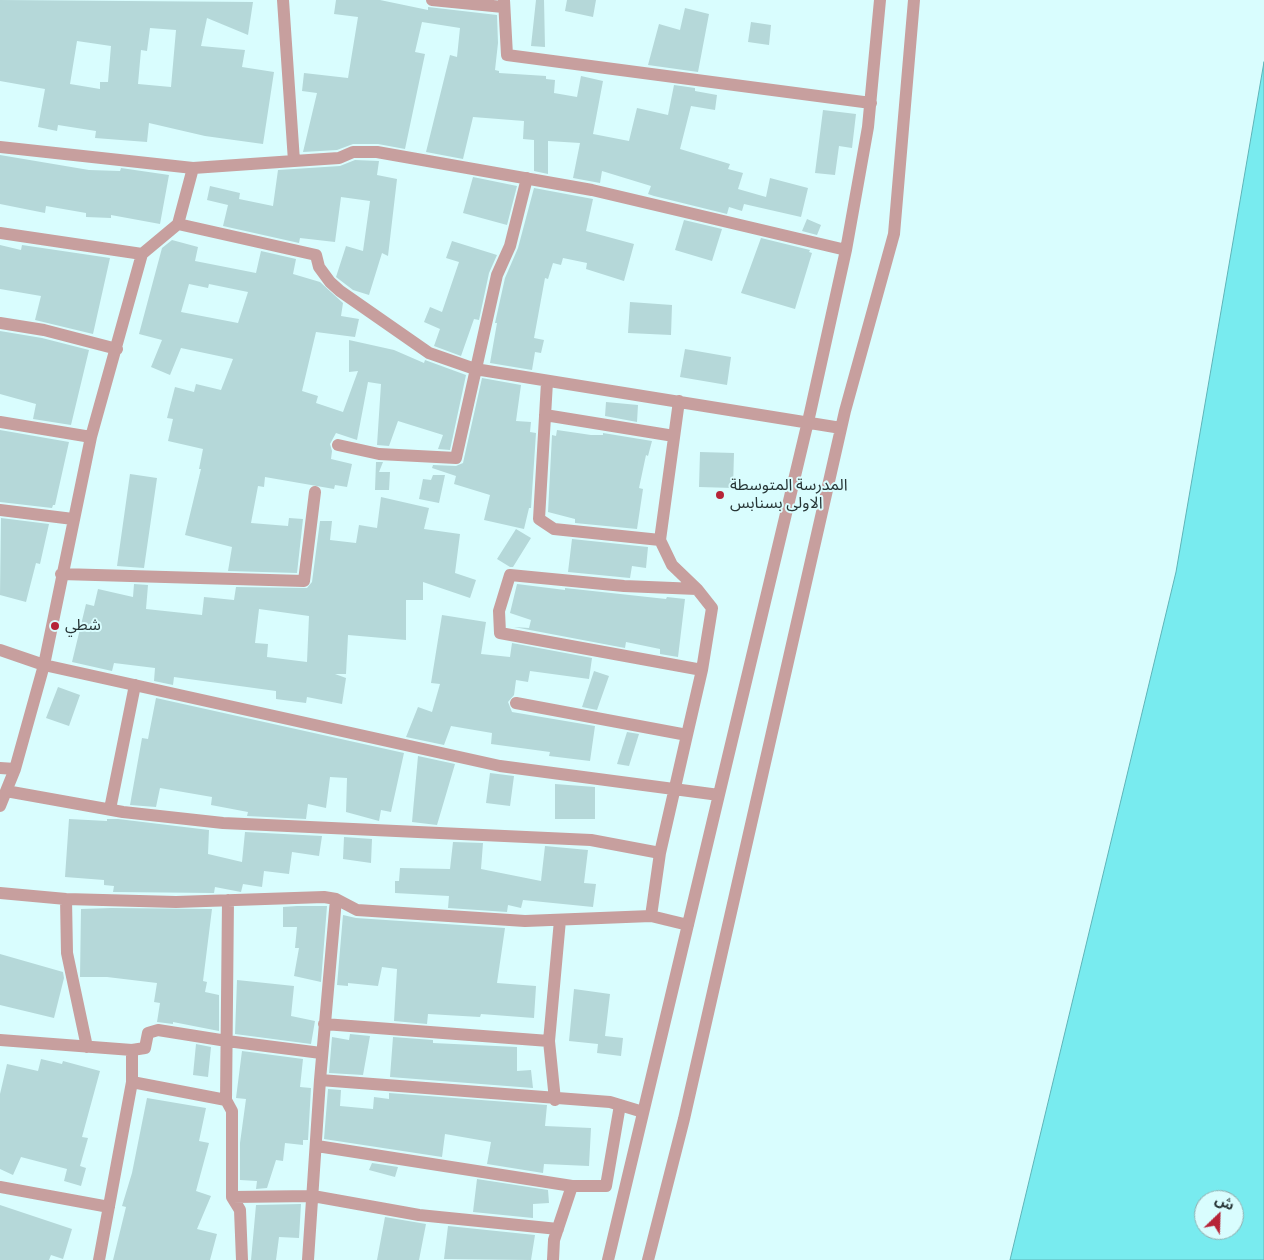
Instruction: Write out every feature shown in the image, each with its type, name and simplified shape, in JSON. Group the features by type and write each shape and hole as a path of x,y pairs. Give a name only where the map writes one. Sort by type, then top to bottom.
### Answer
{"street":[{"path":"283,0 294,161"},
{"path":"432,0 503,3 507,55 871,103"},
{"path":"608,1260 808,423 846,250 871,103 880,0"},
{"path":"648,1260 688,1099 841,428 894,234 914,0"},
{"path":"0,147 193,168 339,158 353,152 377,152 592,190 846,250"},
{"path":"0,806 15,769 44,666 61,574 91,437 142,254 178,224 193,168"},
{"path":"338,445 379,454 456,458 497,275 510,246 527,178"},
{"path":"178,224 316,255 319,267 330,282 340,290 429,353 475,369 841,428"},
{"path":"0,233 142,254"},
{"path":"1,327 44,330 116,349"},
{"path":"547,382 539,519 554,529 660,540"},
{"path":"651,916 660,853 702,670 712,608 697,589 672,565 660,540 678,401"},
{"path":"545,415 674,436"},
{"path":"0,422 91,437"},
{"path":"61,574 304,582 315,492"},
{"path":"0,510 73,520"},
{"path":"697,589 624,586 510,575 499,611 500,633 702,670"},
{"path":"1,650 44,666 500,766 676,787 719,795"},
{"path":"110,810 135,685"},
{"path":"516,703 687,735"},
{"path":"0,768 15,769"},
{"path":"6,792 110,810 223,823 591,840 660,853"},
{"path":"0,893 66,899 228,900 324,897 336,899 357,910 526,922 651,916 688,925"},
{"path":"66,899 67,953 87,1047"},
{"path":"308,1260 317,1146 321,1053 336,899"},
{"path":"228,900 226,1100 232,1111 232,1196 240,1210 242,1260"},
{"path":"555,1100 549,1041 560,920"},
{"path":"324,1024 549,1041"},
{"path":"0,1040 132,1050 145,1048 148,1033 158,1030 321,1053"},
{"path":"99,1260 132,1082 132,1050"},
{"path":"320,1080 555,1100 610,1102 643,1112"},
{"path":"132,1082 226,1100"},
{"path":"317,1146 572,1186 606,1186 620,1105"},
{"path":"553,1260 554,1240 572,1186"},
{"path":"0,1187 108,1207"},
{"path":"232,1196 313,1196 419,1215 558,1228"}],"water":[{"path":"1264,62 1264,1260 1010,1260 1176,572"}],"building":[{"path":"0,0 253,2 248,35 207,18 201,46 245,50 242,67 274,72 263,144 205,136 149,123 147,142 95,138 96,131 58,125 57,131 38,127 45,89 0,81","holes":["150,28 176,30 171,87 138,84 141,50 147,51","77,41 111,46 108,82 100,82 100,89 70,84"]},
{"path":"336,0 380,0 428,10 428,7 497,15 498,43 495,70 499,71 499,73 546,76 546,79 555,80 554,93 577,97 581,76 603,81 593,134 629,141 637,108 668,115 674,85 695,88 695,91 717,95 715,110 691,106 680,149 730,164 728,169 743,173 738,189 766,197 770,178 808,188 801,217 744,204 742,211 729,207 727,214 648,194 651,186 602,171 600,183 573,178 580,143 548,141 548,174 534,171 534,140 523,139 524,121 473,117 463,159 426,152 450,55 457,57 460,28 422,22 415,52 425,54 405,149 378,144 353,144 337,150 303,152 317,93 302,91 304,73 348,78 358,17 334,14"},
{"path":"536,0 544,0 545,47 531,46"},
{"path":"567,0 596,0 593,17 565,11"},
{"path":"685,8 709,14 698,72 648,65 659,24 680,30"},
{"path":"751,22 771,25 769,45 748,42"},
{"path":"823,110 856,114 852,148 839,146 835,175 815,173"},
{"path":"0,155 89,170 120,171 121,168 169,175 160,224 111,215 111,218 86,217 86,213 46,206 45,213 0,204"},
{"path":"355,160 379,161 377,175 397,179 388,256 382,253 369,295 353,290 336,277 346,246 363,251 370,201 341,197 335,242 300,238 299,243 223,226 228,205 207,200 210,186 240,193 239,199 273,206 278,170 340,166"},
{"path":"473,177 517,186 507,225 463,213"},
{"path":"534,188 593,199 586,231 634,244 624,281 586,269 587,263 563,258 561,265 553,263 548,279 545,278 534,338 544,340 541,353 535,352 532,370 490,363 497,323 495,323 505,278 518,248"},
{"path":"807,219 821,225 817,235 802,231"},
{"path":"684,220 722,229 712,261 675,250"},
{"path":"761,238 810,250 809,252 812,253 795,309 741,293"},
{"path":"172,240 198,247 195,261 256,273 261,251 296,259 293,274 320,282 343,303 341,316 359,319 355,337 316,332 302,391 318,396 316,403 343,412 358,371 349,372 349,340 394,350 424,363 425,360 466,375 450,450 438,449 443,435 398,421 389,446 377,445 381,384 368,382 357,440 336,433 330,444 332,451 331,459 352,464 347,487 335,485 334,489 265,477 264,487 258,486 251,523 288,526 289,518 303,519 297,573 228,571 232,547 185,535 201,469 199,469 203,449 168,441 173,419 167,418 175,387 194,392 196,384 221,390 233,359 181,348 170,375 151,367 162,340 139,334 162,248","holes":["189,284 208,288 209,284 248,292 238,323 181,312"]},
{"path":"452,241 497,255 489,273 479,320 474,319 461,356 434,346 440,329 424,322 430,307 442,312 459,262 446,258"},
{"path":"0,245 21,250 22,245 110,258 93,334 35,320 41,296 0,289"},
{"path":"630,302 672,305 671,335 628,333"},
{"path":"0,331 42,338 89,350 71,425 33,419 36,404 0,394"},
{"path":"685,349 731,357 727,385 680,377"},
{"path":"482,378 521,385 516,421 531,422 530,432 536,433 531,508 529,508 524,529 484,520 490,495 454,484 456,476 432,468 433,465 456,466 463,463"},
{"path":"606,402 638,405 637,422 605,416"},
{"path":"0,430 69,442 55,505 52,508 0,502"},
{"path":"557,430 591,435 603,435 603,433 652,441 648,456 646,455 639,488 643,489 637,529 575,523 575,519 548,512 552,435 556,436"},
{"path":"700,452 734,453 733,488 699,487"},
{"path":"376,462 383,462 379,472 390,472 389,490 375,490"},
{"path":"130,474 157,478 144,568 117,566"},
{"path":"433,475 445,475 439,503 419,499 423,479 431,480"},
{"path":"381,497 429,508 424,529 460,534 455,573 476,580 470,598 423,582 423,600 406,600 406,640 348,635 346,674 335,674 346,678 342,704 307,697 306,703 276,699 276,691 174,677 173,685 154,681 155,668 114,663 112,671 72,662 86,604 94,606 98,589 133,597 134,584 148,585 146,609 202,615 204,597 234,600 236,587 307,588 312,582 320,521 332,521 330,540 356,543 359,525 377,528","holes":["259,609 309,616 307,662 267,657 268,644 255,643"]},
{"path":"1,518 49,524 40,564 36,563 26,602 0,595"},
{"path":"516,529 531,538 513,567 510,567 497,559"},
{"path":"572,539 648,547 646,568 632,566 630,578 568,572"},
{"path":"517,584 565,590 565,588 666,599 667,597 685,599 678,657 660,654 660,649 626,642 625,648 514,627 529,628 531,620 510,613"},
{"path":"442,615 486,622 481,654 510,657 512,643 592,658 589,679 530,671 528,682 516,680 514,695 508,702 512,712 595,726 590,761 549,756 550,752 491,744 492,733 451,726 444,745 406,737 418,707 432,712 440,684 431,683"},
{"path":"594,671 609,676 597,710 582,707"},
{"path":"58,687 80,695 69,726 46,718"},
{"path":"156,698 404,753 391,812 381,810 379,821 346,812 347,778 330,777 326,808 308,804 306,819 247,816 248,812 211,805 212,797 160,788 156,807 130,805 142,738 148,739"},
{"path":"627,732 639,734 629,766 617,764"},
{"path":"418,756 455,764 437,825 412,822"},
{"path":"490,773 514,776 510,806 486,803"},
{"path":"555,784 595,787 595,819 555,819"},
{"path":"69,819 107,821 107,819 118,819 209,830 208,854 242,862 245,832 322,836 319,856 292,852 289,874 264,871 262,887 243,884 241,892 215,887 214,893 113,892 114,886 104,885 104,880 65,877"},
{"path":"344,837 372,839 371,863 343,859"},
{"path":"453,842 483,843 481,869 541,881 545,846 588,850 584,883 596,884 593,907 523,900 521,908 508,905 507,912 448,908 449,896 395,893 395,881 399,881 400,868 450,869"},
{"path":"327,906 321,982 294,976 299,948 295,948 297,927 283,927 283,907"},
{"path":"81,909 212,909 203,981 207,982 205,992 219,995 219,1031 173,1022 173,1024 157,1022 160,1003 154,1002 157,983 107,977 80,977"},
{"path":"343,915 356,918 505,928 497,983 536,986 534,1018 481,1014 480,1017 428,1014 427,1024 394,1021 397,969 382,967 378,986 348,983 348,986 337,985"},
{"path":"0,954 63,972 64,978 54,1018 0,1005"},
{"path":"237,980 294,986 291,1016 315,1021 311,1044 235,1034"},
{"path":"574,989 610,994 605,1036 623,1038 621,1056 597,1053 598,1044 569,1041"},
{"path":"350,1034 370,1036 363,1075 329,1073 332,1037 349,1040"},
{"path":"393,1037 433,1040 433,1043 517,1047 517,1071 531,1070 533,1088 390,1077"},
{"path":"196,1044 211,1047 208,1077 193,1075"},
{"path":"242,1051 303,1059 300,1087 311,1088 308,1140 303,1140 303,1145 285,1143 283,1161 276,1160 267,1188 256,1189 257,1181 240,1180 240,1143 246,1099 236,1098"},
{"path":"41,1059 62,1064 63,1061 100,1071 82,1137 88,1138 80,1166 86,1168 81,1186 64,1181 67,1169 21,1157 13,1175 0,1169 0,1094 7,1064 38,1071"},
{"path":"328,1089 341,1090 340,1106 373,1109 374,1097 389,1099 389,1093 547,1105 545,1126 591,1128 589,1166 544,1164 543,1173 487,1164 491,1142 445,1134 442,1157 324,1139"},
{"path":"147,1098 206,1108 199,1141 209,1143 196,1191 211,1196 197,1229 217,1234 210,1260 113,1260 126,1207 122,1206 132,1173"},
{"path":"372,1163 398,1167 395,1177 369,1170"},
{"path":"477,1179 548,1190 549,1203 533,1204 533,1218 473,1212"},
{"path":"301,1204 299,1238 279,1237 276,1260 251,1260 256,1205"},
{"path":"0,1205 72,1229 63,1259 51,1255 49,1260 0,1260"},
{"path":"385,1217 426,1224 419,1260 377,1260"},
{"path":"448,1226 535,1235 531,1260 444,1259"}],"place":[{"name":"المدرسة المتوسطة الاولى بسنابس","path":"720,495"},
{"name":"شطي","path":"55,626"}]}
